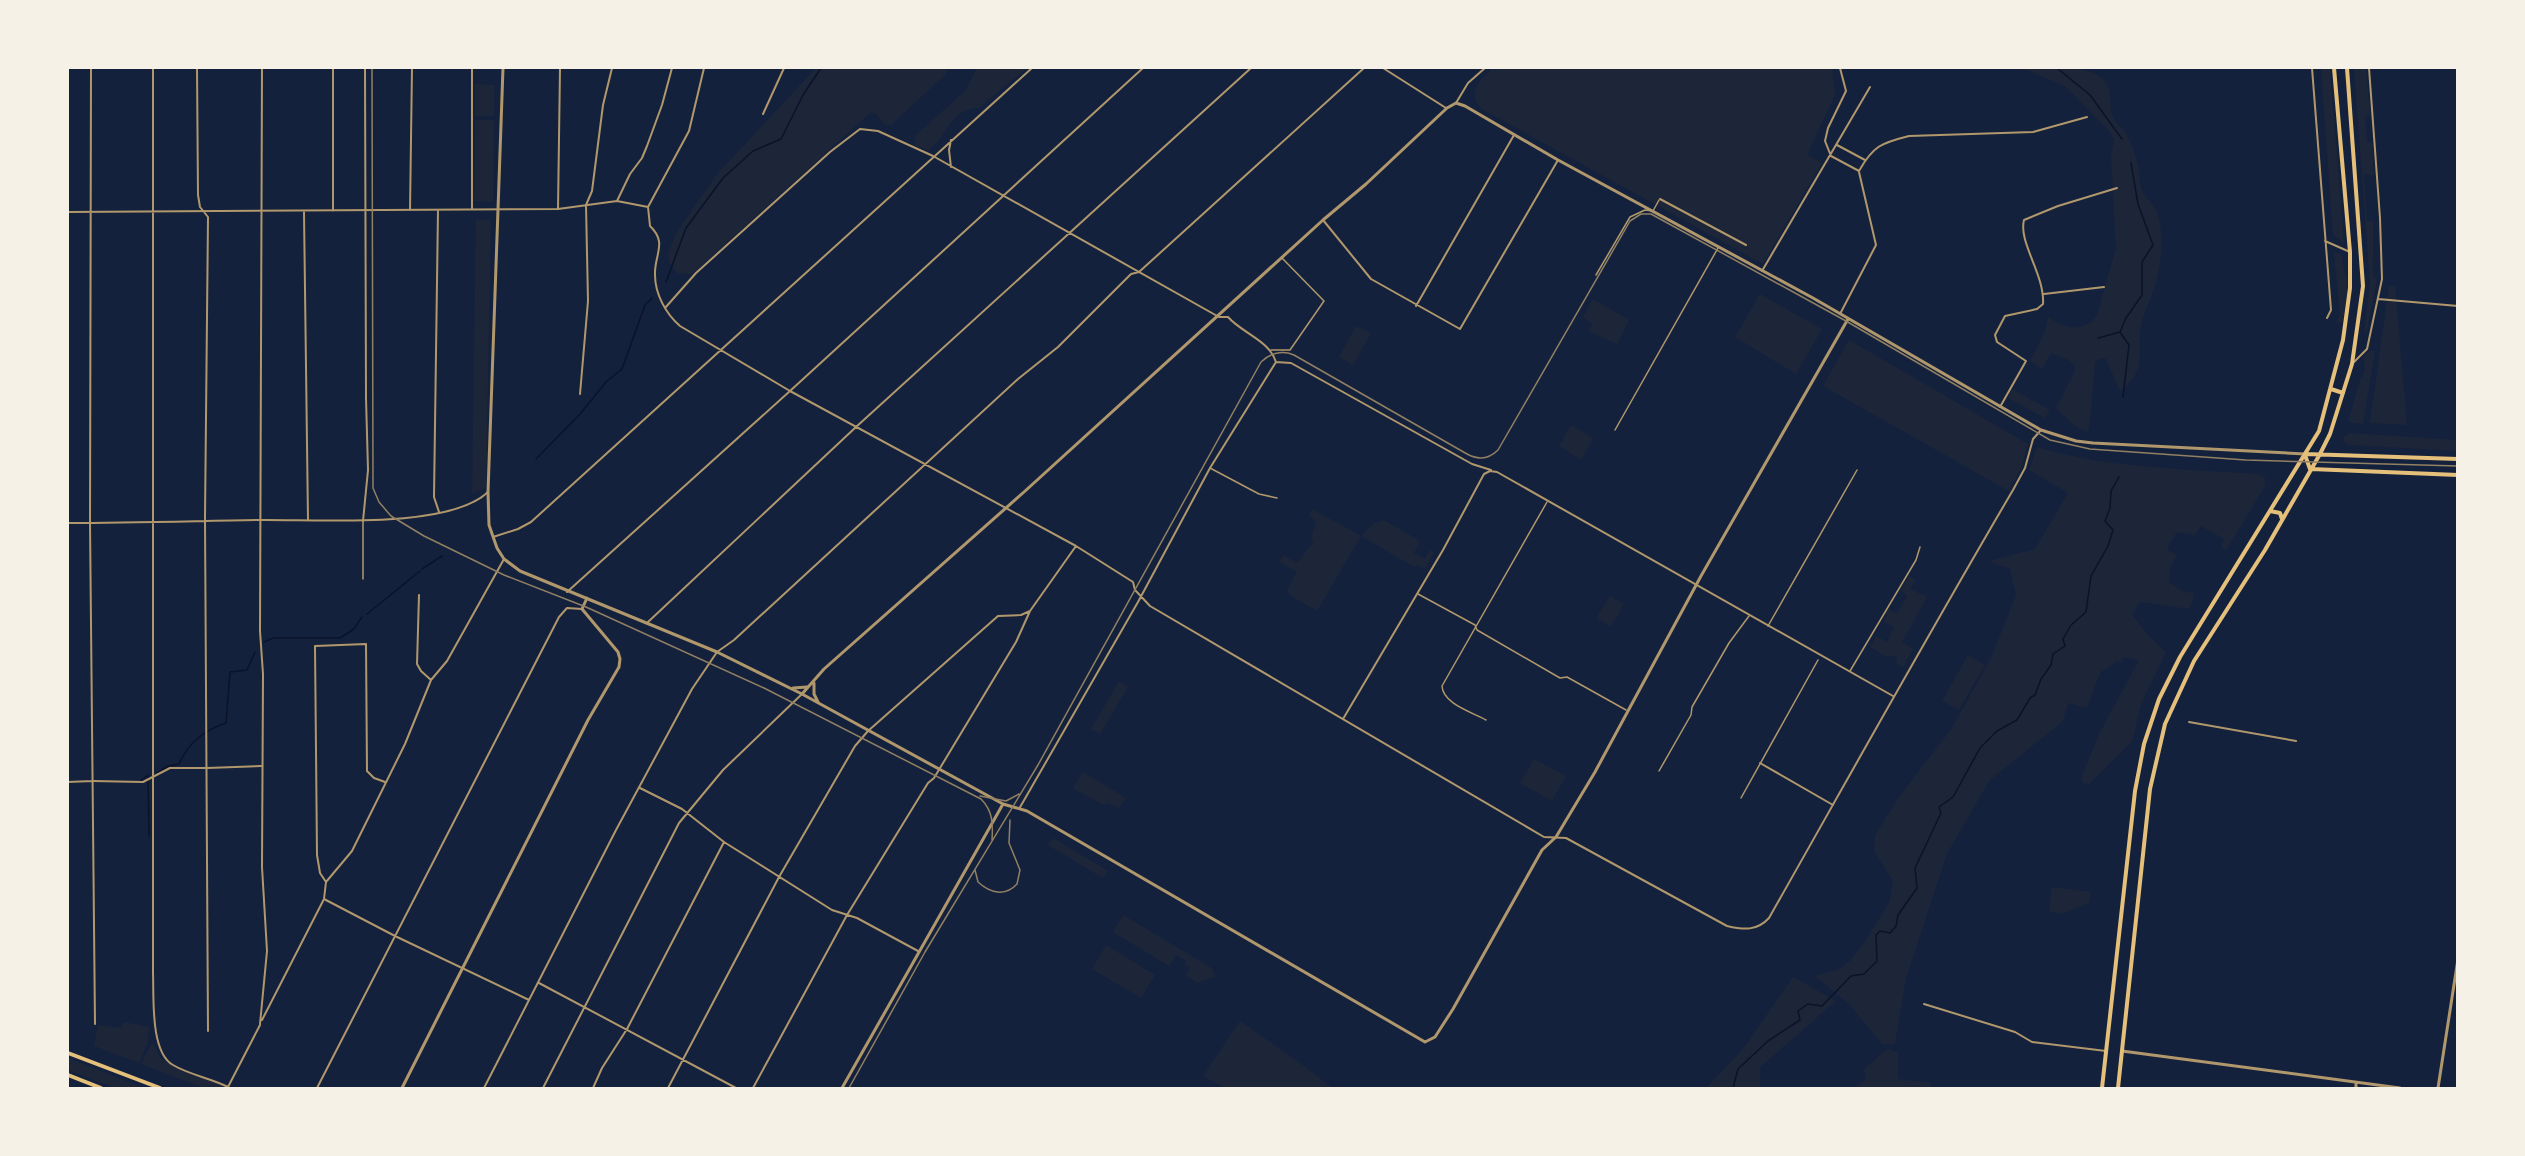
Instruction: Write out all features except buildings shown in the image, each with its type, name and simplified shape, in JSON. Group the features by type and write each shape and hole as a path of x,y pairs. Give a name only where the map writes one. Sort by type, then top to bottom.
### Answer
{"main road":[{"path":"2102,1089 2135,790 2144,744 2159,699 2180,657 2319,431 2331,389 2348,312 2350,252 2334,68"},
{"path":"2118,1089 2150,789 2165,724 2194,661 2265,550 2320,454 2330,434 2352,364 2363,286 2346,68"},
{"path":"2331,389 2343,393"},
{"path":"2305,454 2457,459"},
{"path":"2305,454 2310,469"},
{"path":"2310,469 2457,475"},
{"path":"2270,511 2276,510 2282,519"},
{"path":"68,1053 160,1089"},
{"path":"68,1076 101,1089"}],"street":[{"path":"91,68 90,523 95,1024"},
{"path":"153,68 153,973 159,1046 163,1058 172,1065 228,1088 324,899 326,882 352,851 405,744 431,680 447,661 504,559"},
{"path":"197,68 198,195 200,207 208,217 206,522 208,1031"},
{"path":"261,1024 267,951 262,867 263,674 260,632 262,68"},
{"path":"333,68 333,211"},
{"path":"363,521 368,470 365,68"},
{"path":"410,210 412,68"},
{"path":"472,68 472,209"},
{"path":"503,68 488,492 489,525 504,559 520,571 567,592 648,622 717,652 802,694 1003,804 1027,811 1425,1042 1430,1041 1472,978 1542,850 1556,837 1595,772 1696,585 1848,318"},
{"path":"558,209 560,68"},
{"path":"580,394 588,302 586,205 592,191 603,105 612,68"},
{"path":"617,201 630,174 645,152 662,105 672,68"},
{"path":"704,68 689,131 648,207 650,226 659,236 660,243 654,272 655,284 669,317 720,351 790,391 1076,546 1133,582 1135,590 1150,606 1544,837 1566,838 1718,921 1743,929 1761,925 1769,918 1893,696 2013,490 2025,468 2033,439 2041,430"},
{"path":"763,114 784,68"},
{"path":"493,537 518,530 531,522 1032,68"},
{"path":"567,592 1143,68"},
{"path":"648,622 856,427 1251,68"},
{"path":"484,1089 616,830 692,689 717,652 734,641 1018,379 1058,347 1131,274 1139,272 1364,68"},
{"path":"1383,68 1447,108"},
{"path":"543,1089 679,823 723,770 809,687 824,669 1219,317 1447,108 1456,103 1468,83 1485,68"},
{"path":"1840,68 1846,92 1828,128 1825,141 1831,156 1859,171"},
{"path":"2313,68 2331,310 2327,318"},
{"path":"2352,364 2367,349 2378,299 2382,259 2369,68"},
{"path":"1762,271 1870,87"},
{"path":"1456,103 1848,318 2041,430 2076,441 2305,454"},
{"path":"1840,314 1876,245 1859,171 1872,150 1909,136 2033,132 2087,117"},
{"path":"665,308 696,273 830,152 860,129 878,131 933,156 1002,197 1219,317 1228,317 1238,328 1271,350 1276,362"},
{"path":"1416,306 1514,135"},
{"path":"951,140 949,150 951,167"},
{"path":"1837,145 1865,160"},
{"path":"1323,220 1371,279 1460,329 1558,160"},
{"path":"2000,407 2026,361 1997,342 1995,335 2005,316 2037,309 2043,304 2042,281 2023,224 2027,218 2117,188"},
{"path":"1660,199 1746,245"},
{"path":"68,212 558,209 617,201 648,207"},
{"path":"438,210 434,497 439,512"},
{"path":"304,212 308,520"},
{"path":"2325,241 2350,252"},
{"path":"2044,294 2104,287"},
{"path":"2378,299 2457,306"},
{"path":"1019,809 1141,595 1210,468 1276,362"},
{"path":"1276,362 1291,363 1472,464 1494,471 1893,696"},
{"path":"1343,719 1418,593 1484,474 1494,471"},
{"path":"68,523 363,521 439,512 471,504 488,492"},
{"path":"753,1089 847,915 928,783 940,770 1016,642 1030,610 1076,546"},
{"path":"418,595 417,664 431,680"},
{"path":"582,609 587,598"},
{"path":"317,1089 559,617 567,608 582,609 618,652 619,667 588,720 402,1089"},
{"path":"668,1089 779,877 855,746 868,731 998,616 1021,615 1030,610"},
{"path":"326,882 320,873 317,855 315,646 366,644 368,771 374,778 386,782"},
{"path":"814,681 814,694 819,704"},
{"path":"789,688 809,687"},
{"path":"2189,723 2296,741"},
{"path":"1760,763 1833,805"},
{"path":"68,782 142,782 170,768 261,766"},
{"path":"640,788 682,809 724,842 832,910 857,918 918,951"},
{"path":"842,1089 1003,804"},
{"path":"593,1089 602,1068 627,1029 724,842"},
{"path":"324,899 395,936 530,1000"},
{"path":"2438,1089 2457,959"},
{"path":"539,983 736,1089"},
{"path":"1924,1004 2015,1032 2032,1042 2106,1051"},
{"path":"2122,1051 2400,1089"},
{"path":"2356,1083 2356,1089"}],"lane":[{"path":"1596,275 1630,217 1645,210 1653,211 1660,199"},
{"path":"1615,430 1719,246"},
{"path":"1271,350 1290,350 1324,301 1282,257"},
{"path":"1210,468 1259,494 1277,498"},
{"path":"1768,626 1857,470"},
{"path":"1486,720 1448,699 1443,693 1442,686 1547,501"},
{"path":"363,521 363,579"},
{"path":"1850,672 1916,560 1920,548"},
{"path":"1418,593 1475,625 1477,630 1560,678 1569,678 1626,711"},
{"path":"1659,771 1729,643 1750,615"},
{"path":"1741,798 1818,660"}],"shaded area":[{"path":"816,68 948,68 946,74 891,125 885,125 875,113 870,113 691,275 677,273 670,263 668,253 678,230 718,173"},
{"path":"977,68 1027,68 979,108 961,113 928,150 914,145 916,135 965,91"},
{"path":"1493,68 1832,68 1835,95 1807,155 1822,163 1763,264 1482,109 1477,103 1475,92 1480,82"},
{"path":"2022,68 2081,69 2104,80 2109,90 2113,117 2129,139 2134,152 2141,188 2159,217 2161,242 2157,281 2141,326 2138,368 2135,376 2120,391 2106,359 2100,358 2095,362 2088,432 2075,426 2056,408 2075,371 2075,366 2069,360 2051,353 2042,369 2030,361 2045,332 2048,316 2060,324 2074,328 2087,325 2097,315 2116,248 2111,156 2114,141 2111,133 2065,86"},
{"path":"2321,68 2330,68 2344,243 2333,235"},
{"path":"2354,68 2366,68 2370,115 2365,116 2367,142 2372,143 2374,176 2364,174 2367,221 2373,221 2373,276 2377,279 2367,331 2364,333 2370,283"},
{"path":"475,84 494,85 494,116 475,116"},
{"path":"475,120 494,120 493,202 474,201"},
{"path":"476,220 491,220 486,488 472,494"},
{"path":"2334,252 2342,255 2347,279 2342,322 2336,323 2340,315"},
{"path":"2389,286 2395,286 2407,425 2370,423"},
{"path":"1760,294 1822,329 1796,374 1735,337"},
{"path":"1593,299 1629,320 1617,344 1588,331 1592,324 1583,317"},
{"path":"1356,326 1371,333 1353,365 1339,357"},
{"path":"1849,340 2028,444 2022,466 2009,491 1823,386"},
{"path":"2369,351 2375,351 2363,424 2348,422 2360,380 2363,377 2365,368 2363,357"},
{"path":"2012,389 2050,410 2045,418 2008,398"},
{"path":"1571,425 1593,438 1581,460 1559,446"},
{"path":"2349,433 2457,440 2457,451 2348,445 2344,442 2344,437"},
{"path":"2037,447 2118,463 2257,474 2265,478 2265,486 2227,549 2221,546 2224,539 2201,526 2195,535 2177,532 2167,547 2169,551 2177,555 2170,568 2169,582 2181,591 2193,593 2193,600 2189,609 2140,602 2132,615 2166,652 2141,704 2133,740 2089,784 2083,783 2081,778 2100,732 2139,660 2123,657 2122,662 2117,661 2100,673 2087,708 2068,703 2063,721 1989,781 1947,854 1906,978 1895,1044 1882,1044 1848,1003 1815,976 1842,967 1854,956 1890,899 1893,881 1874,851 1875,835 1899,797 1952,728 1991,658 2016,595 2010,569 1989,561 2035,549 2068,493 2029,470"},
{"path":"1312,509 1361,536 1317,611 1291,596 1287,590 1297,572 1279,562 1283,555 1297,563 1314,541 1311,538 1316,523 1309,515"},
{"path":"1384,520 1420,541 1414,553 1424,559 1430,550 1434,552 1425,569 1418,565 1414,567 1361,536 1373,524"},
{"path":"1909,576 1915,580 1910,589 1927,597 1902,642 1913,649 1903,667 1897,664 1896,656 1887,657 1870,647 1876,636 1887,642 1894,627 1884,622 1887,615 1885,614 1888,609 1897,613 1907,596 1901,590"},
{"path":"1610,596 1624,604 1611,627 1596,618"},
{"path":"1968,655 1985,665 1959,710 1942,701"},
{"path":"1119,681 1128,687 1100,734 1091,729"},
{"path":"1534,759 1566,776 1552,801 1520,783"},
{"path":"1083,772 1126,798 1119,808 1109,803 1103,805 1073,788"},
{"path":"1053,838 1108,871 1103,878 1048,845"},
{"path":"2052,887 2091,892 2089,903 2062,914 2049,911"},
{"path":"1123,915 1213,969 1213,974 1217,976 1197,983 1185,975 1190,968 1185,965 1186,961 1176,955 1169,966 1113,932"},
{"path":"1106,945 1155,975 1141,998 1092,969"},
{"path":"1793,977 1836,1001 1760,1067 1760,1088 1706,1088 1743,1049"},
{"path":"1240,1021 1333,1088 1225,1088 1203,1076"},
{"path":"124,1022 149,1027 148,1042 139,1063 94,1046 98,1025 121,1028"},
{"path":"152,1043 166,1062 224,1088 204,1088 141,1064"},
{"path":"1887,1049 1898,1052 1898,1079 1931,1083 1930,1088 1854,1088 1866,1079 1864,1069"},
{"path":"68,1058 144,1088 115,1088 68,1070"}],"waterway":[{"path":"666,282 686,228 723,178 753,151 781,139 803,95 821,68"},
{"path":"2057,68 2090,95 2122,139"},
{"path":"2123,397 2129,345 2120,332 2126,318 2142,295 2142,262 2153,245 2138,204 2131,163"},
{"path":"536,459 580,414 607,381 622,369 645,305 652,298"},
{"path":"2098,338 2120,332"},
{"path":"1733,1088 1738,1069 1768,1041 1800,1020 1798,1011 1808,1004 1822,1006 1851,976 1864,974 1877,961 1876,935 1880,931 1890,933 1896,926 1898,915 1917,888 1915,868 1941,813 1939,807 1953,797 1980,748 1997,731 2017,720 2030,698 2035,695 2041,679 2051,665 2053,654 2065,646 2063,639 2071,625 2086,612 2091,576 2108,546 2113,530 2105,521 2110,508 2111,491 2119,477"},
{"path":"422,569 442,556"},
{"path":"367,614 420,571"},
{"path":"264,642 273,638 340,638 354,629 362,617"},
{"path":"157,773 168,766 179,764 192,743 210,730 226,723 230,672 247,670 255,652"},
{"path":"148,775 149,836"},
{"path":"140,781 148,775"}],"tram line":[{"path":"372,68 373,488 379,502 391,516 424,536 504,575 586,607 764,688 981,799 988,808 991,818 992,840"},
{"path":"849,1088 925,952 1038,765 1261,362 1268,356 1281,353 1294,355 1467,454 1479,458 1487,457 1498,450 1630,221 1641,214 1651,214 1846,321 2050,440 2090,449 2246,460 2458,466"},
{"path":"980,796 1006,801 1019,794"},
{"path":"975,870 978,882 992,891 1008,891 1017,884 1020,870 1009,843 1010,820"}]}
